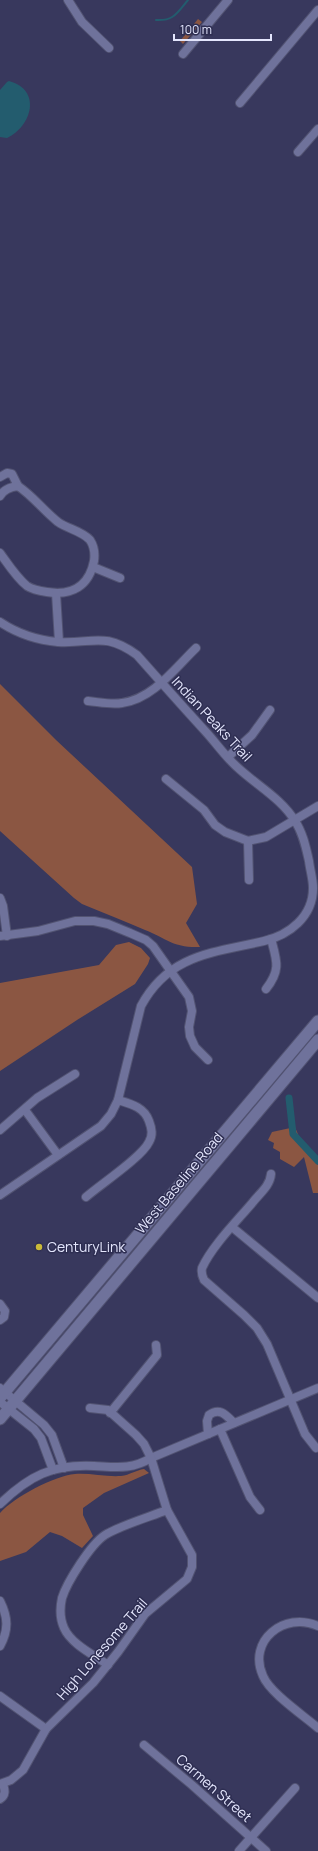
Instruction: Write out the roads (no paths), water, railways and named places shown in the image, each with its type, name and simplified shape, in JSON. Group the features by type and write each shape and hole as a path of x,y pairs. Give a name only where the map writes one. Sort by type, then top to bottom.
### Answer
{"main road":[{"name":"West Baseline Road","path":"2,1393 318,1021"},
{"name":"West Baseline Road","path":"0,1419 4,1406 16,1400 318,1040"}],"street":[{"path":"68,0 82,22 109,48"},
{"path":"183,54 228,0"},
{"path":"240,103 315,20 318,10"},
{"path":"298,152 318,129"},
{"path":"0,477 7,473 12,474 18,486 26,491 58,522 84,535 90,540 94,548 95,556 92,567 83,584 76,589 56,593 35,590 28,586 20,579 0,552"},
{"path":"1,491 10,487 18,486"},
{"path":"92,567 120,578"},
{"path":"56,593 59,642"},
{"name":"Indian Peaks Trail","path":"0,622 24,635 40,640 59,642 94,639 117,643 137,655 235,765 280,802 295,820 307,852 313,888 312,898 306,913 296,926 285,934 271,939 203,954 170,971 147,995 141,1006 118,1100 111,1114 101,1126 0,1195"},
{"path":"88,701 116,704 134,701 145,695 161,682 196,648"},
{"path":"228,757 252,735 270,710"},
{"path":"166,779 204,810 215,825 225,832 248,842 266,837 318,806"},
{"path":"248,842 249,880"},
{"path":"0,898 3,906 3,936 38,930 75,921 94,921 108,924 146,940 153,946 189,997 192,1011 189,1027 190,1036 195,1047 208,1060"},
{"path":"266,989 277,971 277,962 271,939"},
{"path":"0,1130 25,1110 37,1098 74,1074"},
{"path":"86,1197 143,1151 152,1134 152,1127 142,1110 133,1104 118,1100"},
{"path":"25,1110 58,1155"},
{"path":"271,1174 271,1178 261,1194 215,1248 202,1269 201,1274 204,1280 244,1314 267,1344 305,1434 316,1448"},
{"path":"232,1227 318,1298"},
{"path":"0,1304 5,1311 4,1317 0,1320"},
{"path":"90,1408 108,1410 110,1413 157,1355 156,1345"},
{"path":"0,1504 23,1483 40,1474 64,1468 92,1466 123,1468 140,1465 151,1458 318,1388"},
{"path":"2,1393 16,1400 44,1425 52,1435 64,1468"},
{"path":"4,1406 34,1429 41,1438 53,1470"},
{"path":"208,1434 207,1421 209,1415 214,1412 220,1411 234,1423"},
{"name":"High Lonesome Trail","path":"0,1799 3,1797 5,1792 2,1784 11,1780 23,1770 46,1729 75,1702 108,1665 144,1614 187,1579 192,1567 192,1555 167,1510 151,1458 144,1444 136,1435 110,1413"},
{"path":"220,1429 250,1497 260,1510"},
{"path":"108,1665 75,1641 64,1628 61,1617 62,1598 89,1551 97,1541 106,1534 167,1510"},
{"path":"0,1601 7,1626 6,1635 0,1646"},
{"path":"318,1626 307,1622 295,1621 286,1623 276,1628 263,1644 260,1655 262,1676 268,1686 318,1728"},
{"path":"0,1696 46,1729"},
{"name":"Carmen Street","path":"144,1745 192,1785 266,1851"},
{"path":"239,1851 295,1788"}],"water":[{"path":"9,81 19,86 26,92 30,108 22,125 16,132 7,138 0,137 0,90"}],"waterway":[{"path":"156,20 171,18 188,0"},
{"path":"289,1098 293,1134 318,1161"}],"place":[{"name":"CenturyLink","path":"39,1247"}]}
